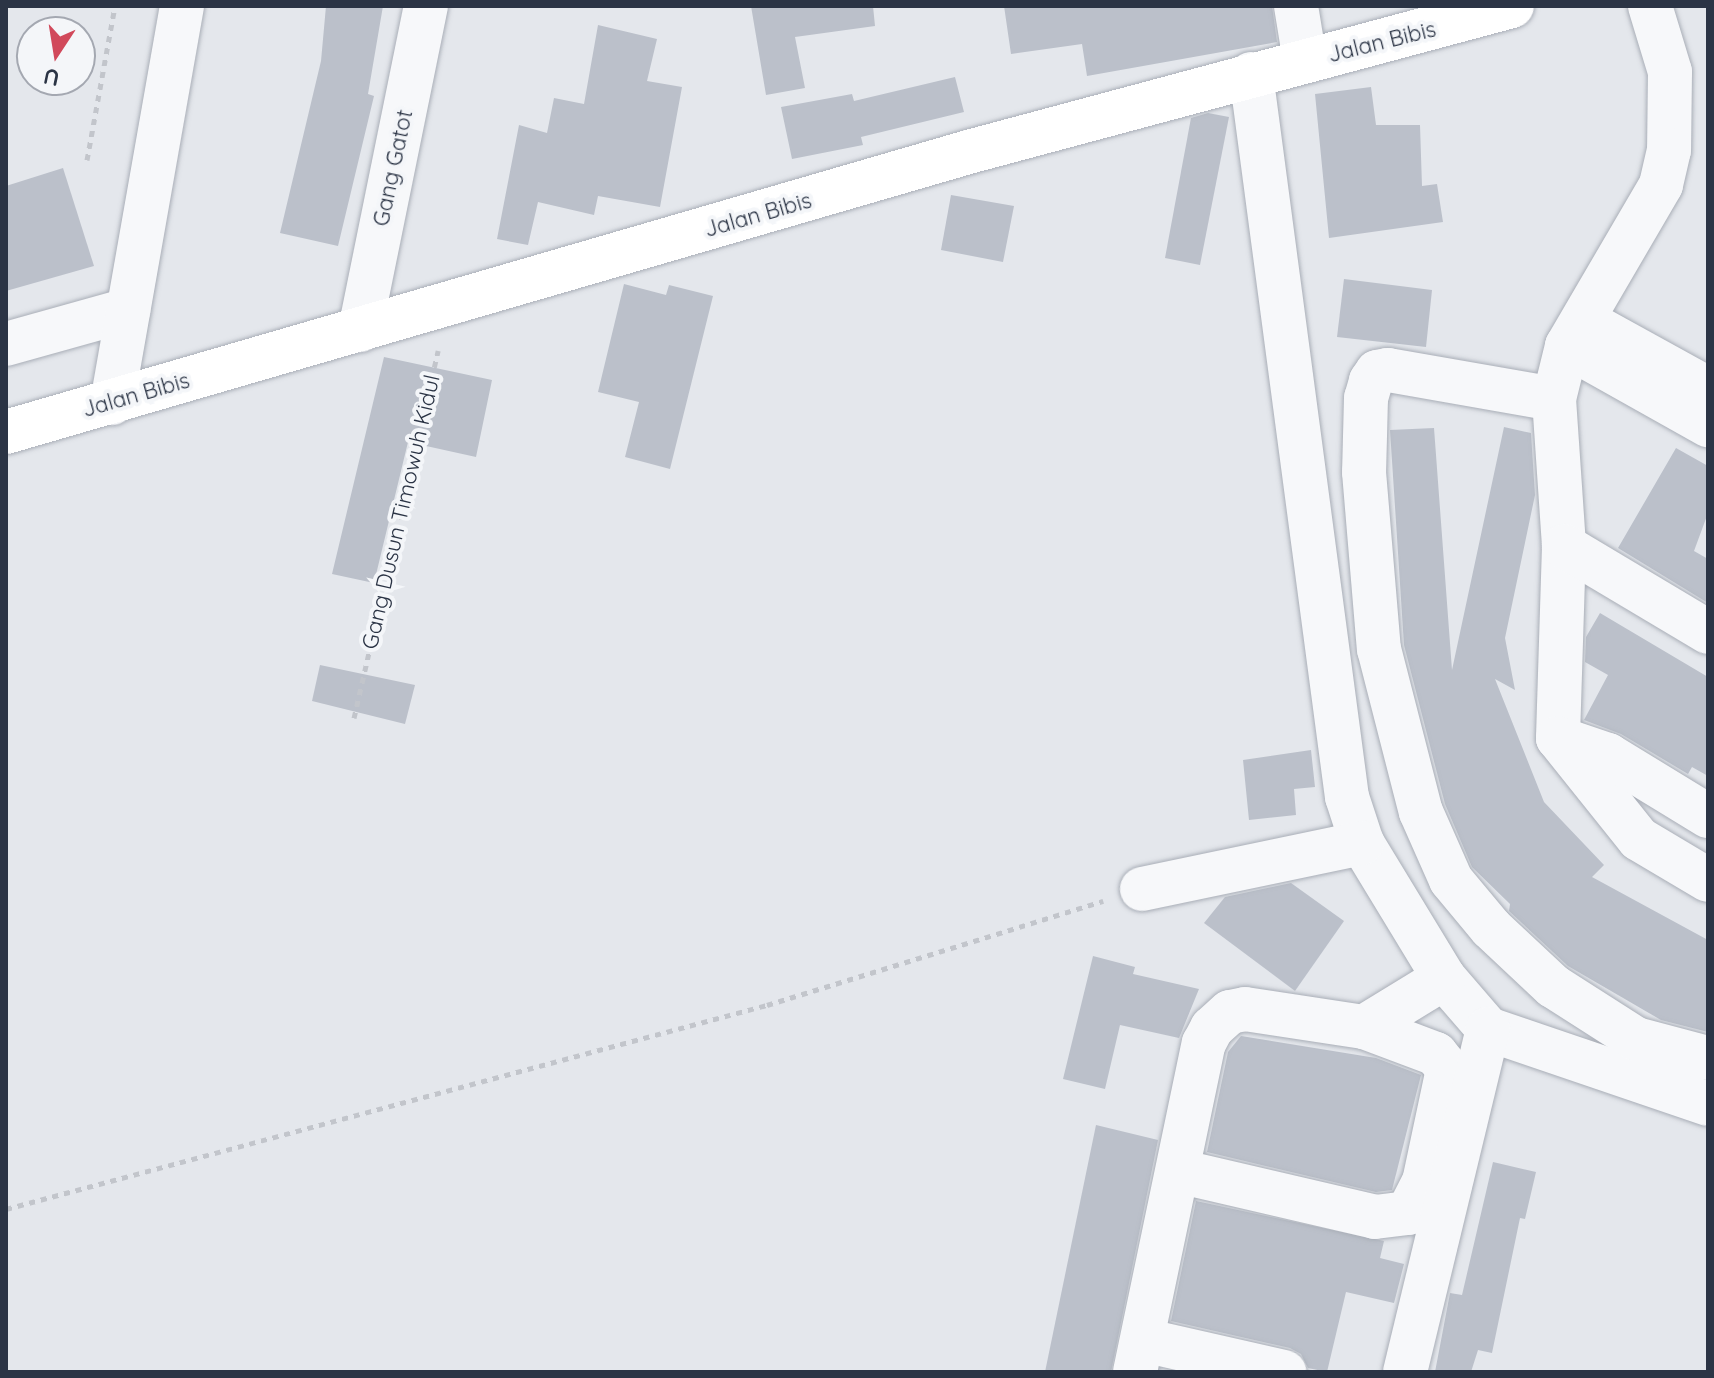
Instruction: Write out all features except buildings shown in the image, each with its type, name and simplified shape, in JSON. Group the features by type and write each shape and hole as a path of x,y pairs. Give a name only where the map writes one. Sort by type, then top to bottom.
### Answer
{"main road":[{"name":"Jalan Bibis","path":"6,432 1251,74 1512,6"}],"street":[{"path":"112,403 182,6"},
{"name":"Gang Gatot","path":"360,330 426,6"},
{"path":"1296,6 1305,61"},
{"path":"1650,6 1670,72 1669,150 1647,214 1575,333 1554,399 1564,546 1558,738 1639,839 1708,880"},
{"path":"1251,74 1347,797 1362,843 1444,978 1488,1029 1708,1104"},
{"path":"6,344 128,310"},
{"path":"1575,333 1708,389"},
{"path":"1575,333 1708,425"},
{"path":"1554,399 1388,370 1377,372 1366,398 1364,472 1379,649 1421,812 1451,880 1491,928 1553,986 1636,1039 1708,1058"},
{"path":"1564,546 1708,632"},
{"path":"1558,738 1608,755 1708,816"},
{"path":"1142,889 1362,843"},
{"path":"1364,1027 1444,978"},
{"path":"1178,1171 1375,1217 1408,1213 1424,1182 1449,1081 1448,1069 1436,1054 1364,1027 1245,1009 1230,1012 1204,1043 1139,1356 1284,1372"},
{"path":"1405,1372 1488,1029"}],"path":[{"path":"87,160 115,6"},
{"name":"Gang Dusun Timowuh Kidul","path":"354,718 448,306"},
{"path":"6,1209 767,1005 1142,889"}]}
